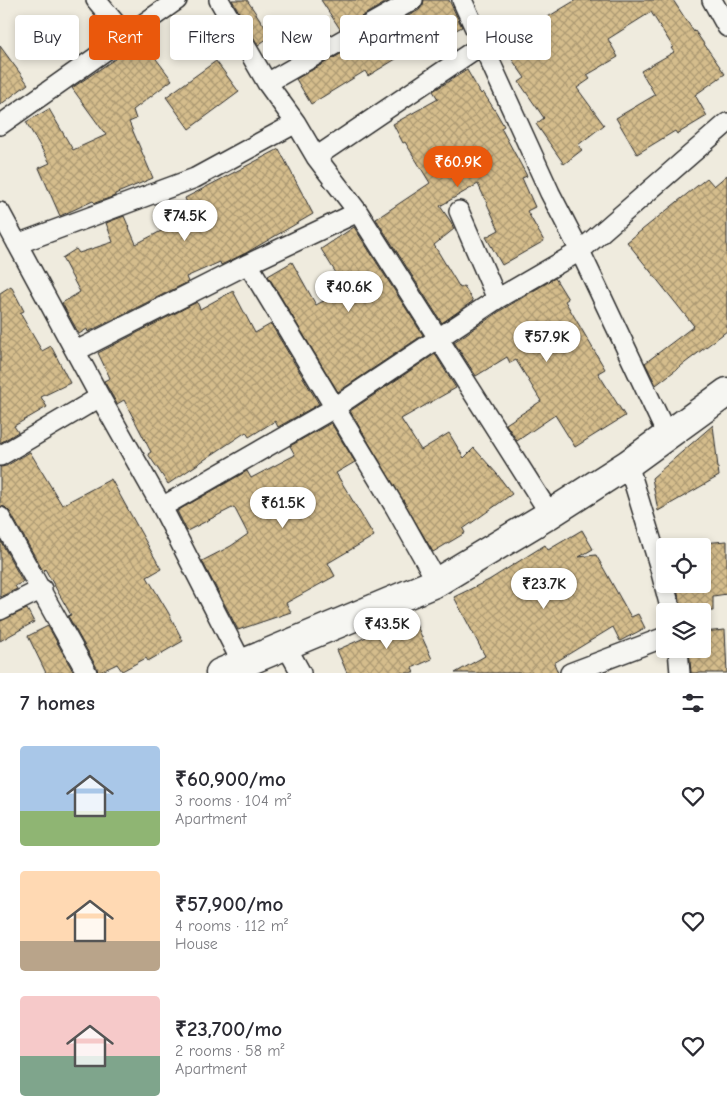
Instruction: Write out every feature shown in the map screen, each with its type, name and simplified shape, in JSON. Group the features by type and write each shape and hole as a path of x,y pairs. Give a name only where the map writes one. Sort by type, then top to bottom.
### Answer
{"street":[{"path":"96,0 108,15"},
{"path":"156,15 176,0"},
{"path":"219,0 266,83 296,123 316,158 358,212 550,514"},
{"path":"266,83 414,0"},
{"path":"462,0 469,15"},
{"path":"712,0 727,27"},
{"path":"316,158 467,55"},
{"path":"0,125 93,60"},
{"path":"490,60 550,192 667,435"},
{"path":"17,244 195,178 296,123"},
{"path":"162,507 334,408 497,299 580,251 727,123"},
{"path":"458,211 497,299"},
{"path":"0,212 162,507 231,668 437,582 550,514 628,464 727,392"},
{"path":"76,351 248,264 358,212"},
{"path":"248,264 437,582"},
{"path":"0,456 100,397"},
{"path":"628,464 660,565 668,603"},
{"path":"0,517 42,589 87,673"},
{"path":"0,610 42,589"},
{"path":"570,673 656,640"},
{"path":"286,646 301,673"},
{"path":"679,658 680,673"}],"building":[{"path":"232,0 247,0 263,24 263,42 258,45 253,36 253,15 241,15"},
{"path":"321,0 390,0 364,15 340,15 340,29"},
{"path":"424,0 449,0 456,15 410,15 419,10"},
{"path":"576,0 673,0 725,74 695,95 707,116 677,134 675,131 637,154 616,118 655,95 641,71 674,52 671,48 673,47 651,12 608,39 618,57 587,75 590,79 577,88 604,125 578,145 582,150 564,164 536,124 544,118 519,82 525,78 512,60 551,60 551,15"},
{"path":"457,17 462,27 457,30"},
{"path":"0,46 28,84 0,105"},
{"path":"340,54 340,60 394,60 368,76 365,71 311,104 296,79"},
{"path":"113,60 157,60 172,80 133,110 136,119 129,122 153,178 115,194 115,196 95,203 93,201 60,216 39,168 50,163 26,122 49,109 73,150 106,135 72,88"},
{"path":"216,61 239,92 189,129 166,97"},
{"path":"467,70 481,94 483,92 504,126 501,128 527,176 522,178 535,207 527,211 544,241 502,265 486,237 499,230 478,184 440,206 454,229 434,245 460,288 464,286 473,301 442,323 376,219 430,183 405,142 403,143 393,124 438,99 433,91"},
{"path":"279,149 313,214 246,253 221,265 220,262 186,277 188,282 88,332 87,329 79,334 62,303 80,292 62,258 76,249 79,253 113,242 106,223 124,216 136,244 165,229 159,215 187,203 185,198"},
{"path":"727,175 727,331 656,385 645,363 694,326 627,242 707,178 714,186"},
{"path":"354,227 423,335 338,392 268,276 292,262 316,305 346,289 321,249"},
{"path":"555,278 568,299 565,301 605,369 598,373 625,416 575,447 555,415 517,441 506,424 541,401 516,360 510,363 507,357 476,376 454,342 503,309"},
{"path":"11,286 24,311 20,313 42,351 51,346 70,383 41,397 47,407 14,426 18,432 0,443 0,293"},
{"path":"233,291 255,333 271,324 319,404 278,427 275,421 249,437 246,432 168,484 148,454 151,452 124,400 117,404 104,381 110,378 98,353 197,302 200,309"},
{"path":"435,354 456,388 401,419 421,450 449,433 464,458 474,448 512,494 463,529 465,533 433,552 350,411"},
{"path":"331,423 355,462 336,473 374,536 328,563 335,576 286,603 291,612 238,630 202,561 231,546 248,534 234,507 187,531 177,511 247,471 251,478 295,455 290,446"},
{"path":"713,425 719,476 658,511 652,478"},
{"path":"30,452 62,505 111,479 161,569 147,577 183,641 148,661 146,658 122,671 117,664 98,673 68,616 71,615 45,569 43,571 10,512 5,507 0,506 0,467 6,466"},
{"path":"582,530 593,549 579,557 596,555 631,617 638,614 645,628 620,641 613,627 554,663 558,673 455,673 485,656 454,597 489,580 545,545 548,550"},
{"path":"0,540 23,582 15,586 17,589 0,597"},
{"path":"727,541 727,594 713,596 713,611 711,611 711,603 680,603 678,593 711,593 711,542"},
{"path":"27,609 34,622 0,641 0,621"},
{"path":"411,613 432,659 412,668 414,673 347,673 337,650 395,623 394,621"},
{"path":"48,626 74,673 46,673 28,636"},
{"path":"725,630 727,673 691,673 690,658 711,658 711,631"}]}
